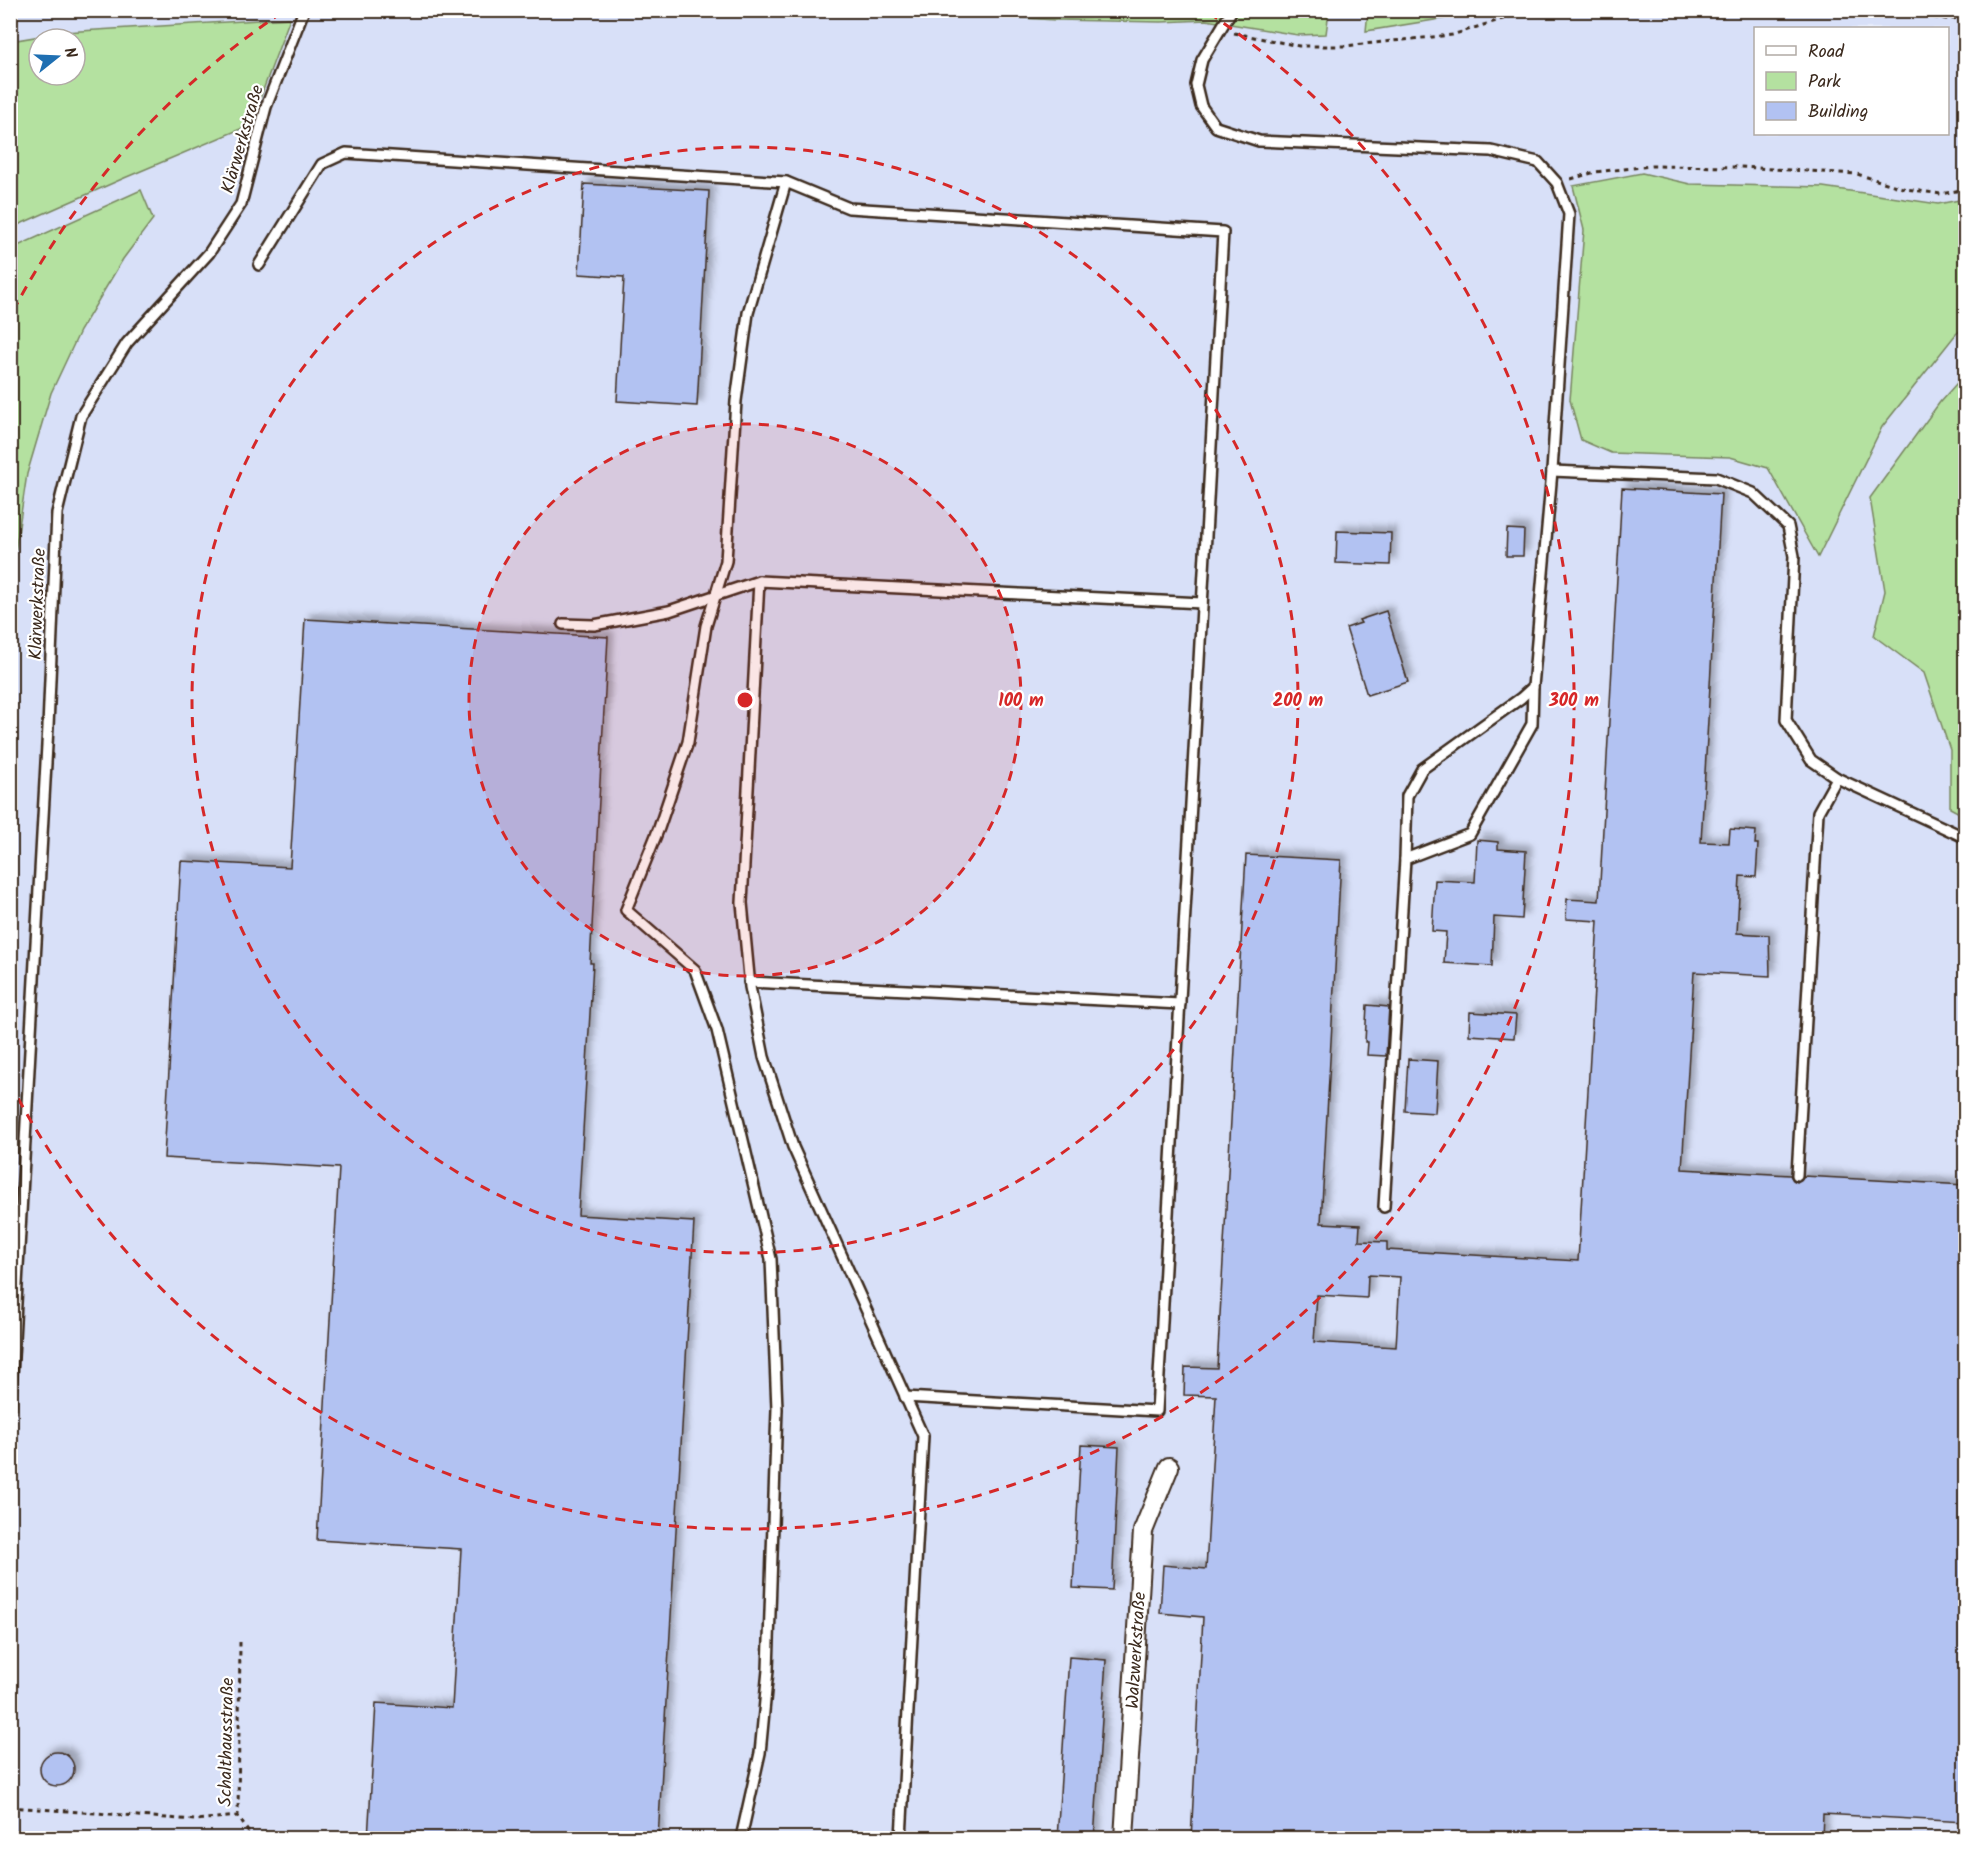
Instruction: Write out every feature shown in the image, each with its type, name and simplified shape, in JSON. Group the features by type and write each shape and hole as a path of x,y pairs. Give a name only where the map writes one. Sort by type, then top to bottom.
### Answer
{"street":[{"name":"Walzwerkstraße","path":"1124,1839 1143,1531 1169,1467"}],"lane":[{"name":"Klärwerkstraße","path":"10,1410 57,513 81,416 126,343 209,253 241,204 266,106 304,10"},
{"path":"1233,10 1202,60 1196,85 1201,105 1215,127 1259,141 1491,151 1538,162 1557,183 1569,214 1532,724 1470,834 1405,859"},
{"path":"259,265 322,164 346,153 786,182 849,208 1223,232 1157,1412 905,1397"},
{"path":"741,1839 760,1753 768,1670 777,1410 771,1259 717,1030 695,970 626,910 659,828 688,741 706,626 726,561 736,401 748,313 786,182"},
{"path":"1552,471 1716,478 1753,492 1788,526 1794,556 1786,720 1810,760 1837,778 1965,838"},
{"path":"563,624 594,625 669,611 759,581 1202,603"},
{"path":"759,581 742,903 749,982 764,1057 793,1147 923,1436 901,1839"},
{"path":"1384,1207 1407,796 1422,769 1533,687"},
{"path":"1797,1176 1818,813 1837,778"},
{"path":"749,982 1180,1004"}],"path":[{"path":"1220,30 1299,45 1344,46 1452,35 1512,16 1593,10"},
{"path":"1844,10 1947,19 1965,18"},
{"path":"1557,183 1595,172 1651,166 1740,167 1857,174 1906,189 1941,194 1965,189"},
{"name":"Schalthausstraße","path":"240,1642 238,1816 252,1839"},
{"path":"10,1807 195,1821 238,1816"}],"shaded area":[{"path":"897,10 1056,20 1161,22 1206,20 1298,35 1326,34 1329,10 1368,11 1367,31 1490,10 1965,11 1965,199 1938,204 1823,187 1690,184 1642,173 1573,186 1584,230 1570,400 1611,453 1730,457 1769,468 1818,556 1882,427 1956,334 1965,327 1965,374 1940,402 1870,498 1885,591 1874,636 1924,673 1950,750 1950,807 1965,816 1965,1838 11,1838 11,565 13,565 27,474 51,393 80,331 123,259 153,219 140,190 11,249 11,228 122,179 290,19 87,31 87,27 27,27 27,38 11,41 11,11"}],"green space":[{"path":"1368,10 1490,11 1366,31"},
{"path":"898,11 1329,11 1326,34 1298,35 1206,20 1161,22 1056,20"},
{"path":"290,18 250,125 11,228 11,41 27,38 27,87 87,87 87,31"},
{"path":"1642,173 1690,184 1823,187 1938,204 1965,199 1965,327 1956,334 1882,427 1818,557 1768,468 1730,457 1611,453 1581,440 1570,400 1584,230 1573,186"},
{"path":"141,190 153,219 123,259 80,331 51,393 27,474 13,566 11,565 11,249"},
{"path":"1965,374 1965,816 1950,808 1950,750 1924,673 1874,636 1885,591 1870,498 1940,402"}],"building":[{"path":"584,184 709,191 697,406 617,401 624,277 579,274"},
{"path":"1622,488 1721,494 1701,842 1729,843 1730,829 1756,831 1755,844 1758,844 1756,877 1740,876 1737,933 1769,935 1770,976 1694,972 1682,1169 1790,1175 1797,1182 1804,1176 1965,1185 1965,1822 1823,1814 1822,1839 1191,1839 1203,1617 1160,1613 1163,1565 1206,1569 1216,1396 1184,1395 1185,1367 1217,1368 1246,855 1341,860 1321,1223 1360,1225 1359,1241 1387,1242 1387,1250 1578,1261 1598,921 1566,919 1567,899 1599,901","holes":["1368,1275 1400,1277 1396,1347 1314,1342 1317,1295 1367,1298"]},
{"path":"1507,529 1524,530 1523,556 1506,556"},
{"path":"1337,531 1391,533 1390,565 1336,563"},
{"path":"1386,611 1408,682 1367,695 1346,628 1361,623 1359,620"},
{"path":"305,619 608,637 590,963 593,963 578,1215 694,1222 658,1839 368,1839 376,1703 452,1708 461,1549 317,1540 339,1168 164,1158 181,861 290,867"},
{"path":"1477,840 1498,842 1498,849 1526,851 1522,919 1494,917 1492,966 1444,963 1446,932 1432,931 1435,880 1475,882"},
{"path":"1367,1005 1389,1007 1386,1056 1367,1055 1368,1042 1365,1042"},
{"path":"1470,1012 1516,1015 1514,1038 1469,1035"},
{"path":"1408,1059 1438,1061 1435,1113 1405,1111"},
{"path":"1081,1445 1119,1447 1112,1590 1073,1588"},
{"path":"1069,1657 1106,1660 1094,1839 1057,1839"},
{"path":"57,1752 69,1757 74,1769 69,1781 57,1786 45,1781 40,1769 45,1757"}]}
